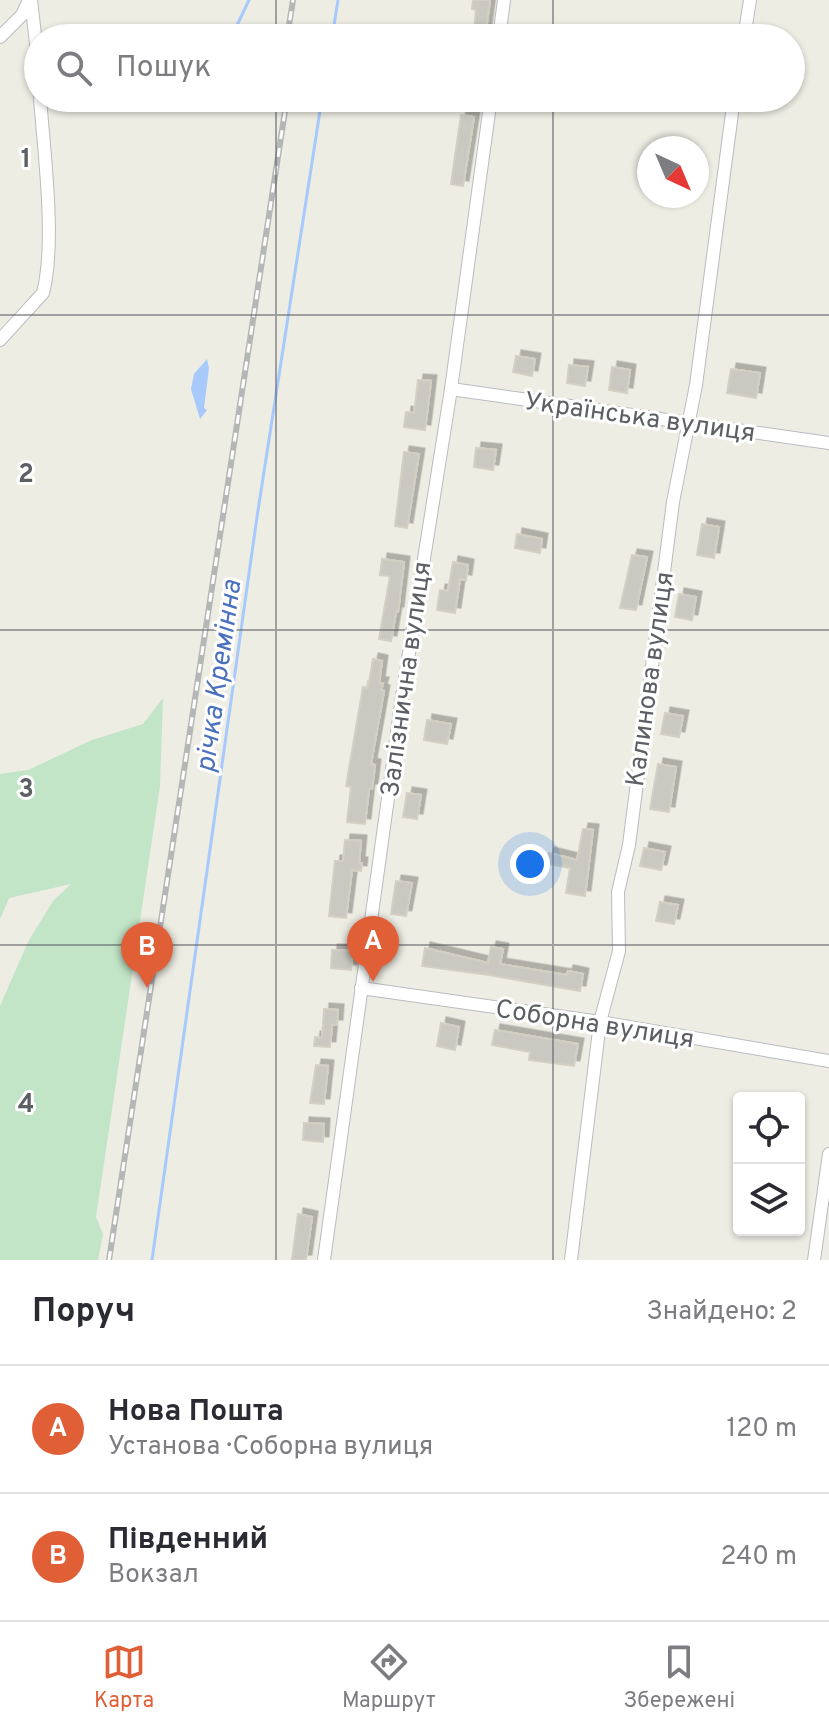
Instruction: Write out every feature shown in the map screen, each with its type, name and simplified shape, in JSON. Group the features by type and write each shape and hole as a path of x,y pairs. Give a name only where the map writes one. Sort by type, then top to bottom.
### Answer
{"street":[{"path":"0,37 22,15 30,0"},
{"path":"30,0 33,24"},
{"path":"501,24 504,0"},
{"path":"746,24 750,0"},
{"path":"0,340 43,293 45,285 48,239 41,112"},
{"name":"Залізнична вулиця","path":"324,1260 404,682 451,389 489,112"},
{"name":"Калинова вулиця","path":"571,1260 600,1022 619,951 618,892 629,845 673,502 696,385 732,112"},
{"name":"Українська вулиця","path":"451,389 829,443"},
{"name":"Соборна вулиця","path":"361,988 600,1022 829,1061"},
{"path":"814,1260 829,1154"}],"green space":[{"path":"163,698 160,786 96,1217 103,1234 98,1260 0,1260 0,1006 28,942 53,901 71,884 9,898 0,919 0,774 28,770 92,740 143,724"}],"water":[{"path":"207,359 209,368 204,408 207,410 200,419 191,389 194,374"}],"building":[{"path":"473,0 490,0 487,24 474,24 476,10 472,9"},
{"path":"461,115 474,117 463,186 451,184"},
{"path":"516,356 535,359 532,376 513,372"},
{"path":"569,365 588,367 585,386 567,383"},
{"path":"612,367 630,370 627,393 609,390"},
{"path":"731,369 760,373 756,398 727,393"},
{"path":"418,380 431,381 425,430 404,427 406,412 414,413"},
{"path":"476,448 496,450 493,470 474,467"},
{"path":"404,452 419,454 407,528 395,526"},
{"path":"702,524 719,527 714,558 697,555"},
{"path":"517,534 542,539 540,553 515,548"},
{"path":"632,555 647,557 636,610 620,608"},
{"path":"382,559 404,562 391,641 379,639 390,576 380,575"},
{"path":"453,562 468,565 466,580 460,579 455,613 437,610 440,590 448,591"},
{"path":"679,594 696,597 692,620 675,617"},
{"path":"373,659 382,661 379,683 383,683 381,690 384,691 371,764 375,765 365,824 347,822 351,787 346,786 363,687 368,688"},
{"path":"665,713 683,716 679,737 661,734"},
{"path":"427,720 451,724 447,744 424,740"},
{"path":"658,764 676,767 669,812 650,809"},
{"path":"407,793 421,795 417,819 403,817"},
{"path":"583,829 593,830 585,896 566,893 570,868 547,864 549,853 577,860"},
{"path":"345,840 361,841 359,863 362,863 361,871 352,870 346,918 329,916 335,861 343,861"},
{"path":"644,848 665,852 661,870 640,866"},
{"path":"396,881 412,883 406,916 391,914"},
{"path":"660,902 678,905 674,924 656,921"},
{"path":"491,947 503,949 500,964 567,975 568,971 583,974 580,991 422,966 425,948 488,963"},
{"path":"332,950 353,951 351,970 331,968"},
{"path":"324,1009 338,1010 337,1025 332,1025 330,1047 314,1046 315,1037 322,1038"},
{"path":"441,1023 459,1027 455,1050 437,1046"},
{"path":"495,1030 578,1044 574,1066 529,1060 530,1052 492,1045"},
{"path":"316,1065 328,1066 324,1104 310,1103"},
{"path":"304,1123 324,1124 323,1142 303,1140"},
{"path":"298,1214 312,1217 306,1260 292,1260"}],"waterway":[{"path":"238,24 249,0"},
{"name":"річка Кремінна","path":"334,24 338,0"},
{"name":"річка Кремінна","path":"152,1260 257,517 320,112"}],"railway":[{"path":"289,24 293,0"},
{"path":"109,1260 285,112"}],"place":[{"name":"Нова Пошта","path":"373,982"},
{"name":"Південний","path":"147,988"}]}
